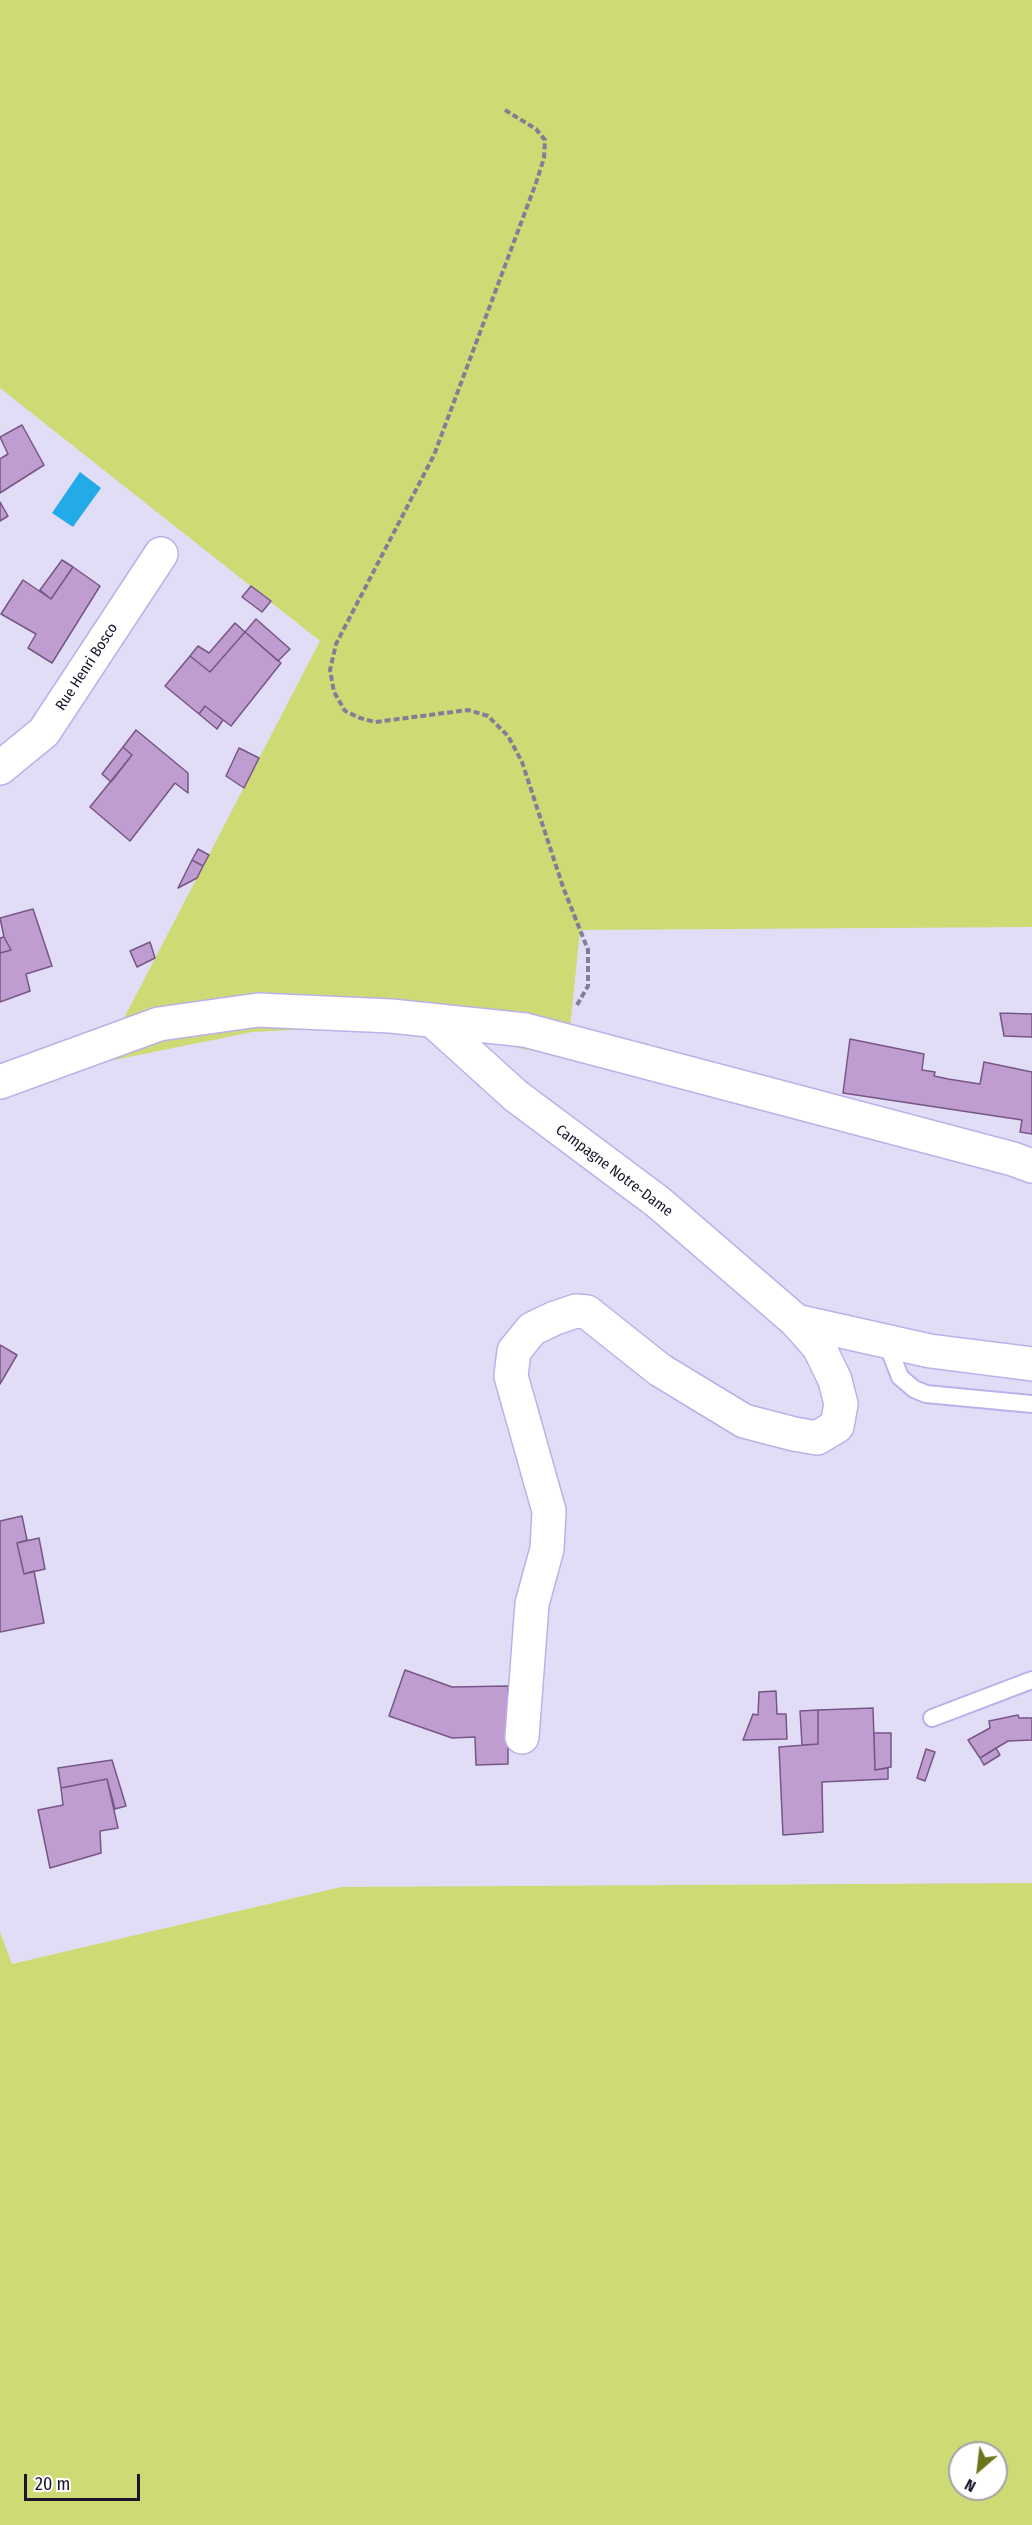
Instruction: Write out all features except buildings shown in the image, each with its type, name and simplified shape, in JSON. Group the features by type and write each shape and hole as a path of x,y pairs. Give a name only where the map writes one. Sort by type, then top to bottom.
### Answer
{"street":[{"name":"Rue Henri Bosco","path":"0,768 44,732 161,554"},
{"path":"0,1082 159,1024 258,1010 391,1016 525,1030 1013,1159 1032,1166"},
{"name":"Campagne Notre-Dame","path":"432,1020 516,1096 658,1202 796,1321 819,1347 835,1380 841,1404 837,1426 817,1438 744,1420 660,1370 587,1312 576,1311 532,1329 514,1351 511,1376 549,1511 547,1549 532,1604 522,1737"},
{"name":"Campagne Notre-Dame","path":"796,1321 930,1351 1032,1364"}],"lane":[{"path":"886,1341 900,1377 914,1389 926,1394 1032,1404"},
{"path":"932,1718 1032,1680"}],"path":[{"path":"504,110 536,129 545,141 544,158 434,455 336,644 330,670 334,692 345,711 360,718 375,722 468,710 488,716 508,735 522,762 563,887 588,950 588,986 581,1001 547,1036"}],"green space":[{"path":"0,0 1032,0 1032,927 580,930 567,1058 404,1024 252,1032 109,1061 122,1022 320,641 0,388"},
{"path":"1032,1883 1032,2525 0,2525 0,1932 12,1964 341,1887"}],"water":[{"path":"80,472 101,488 73,527 52,513"}]}
